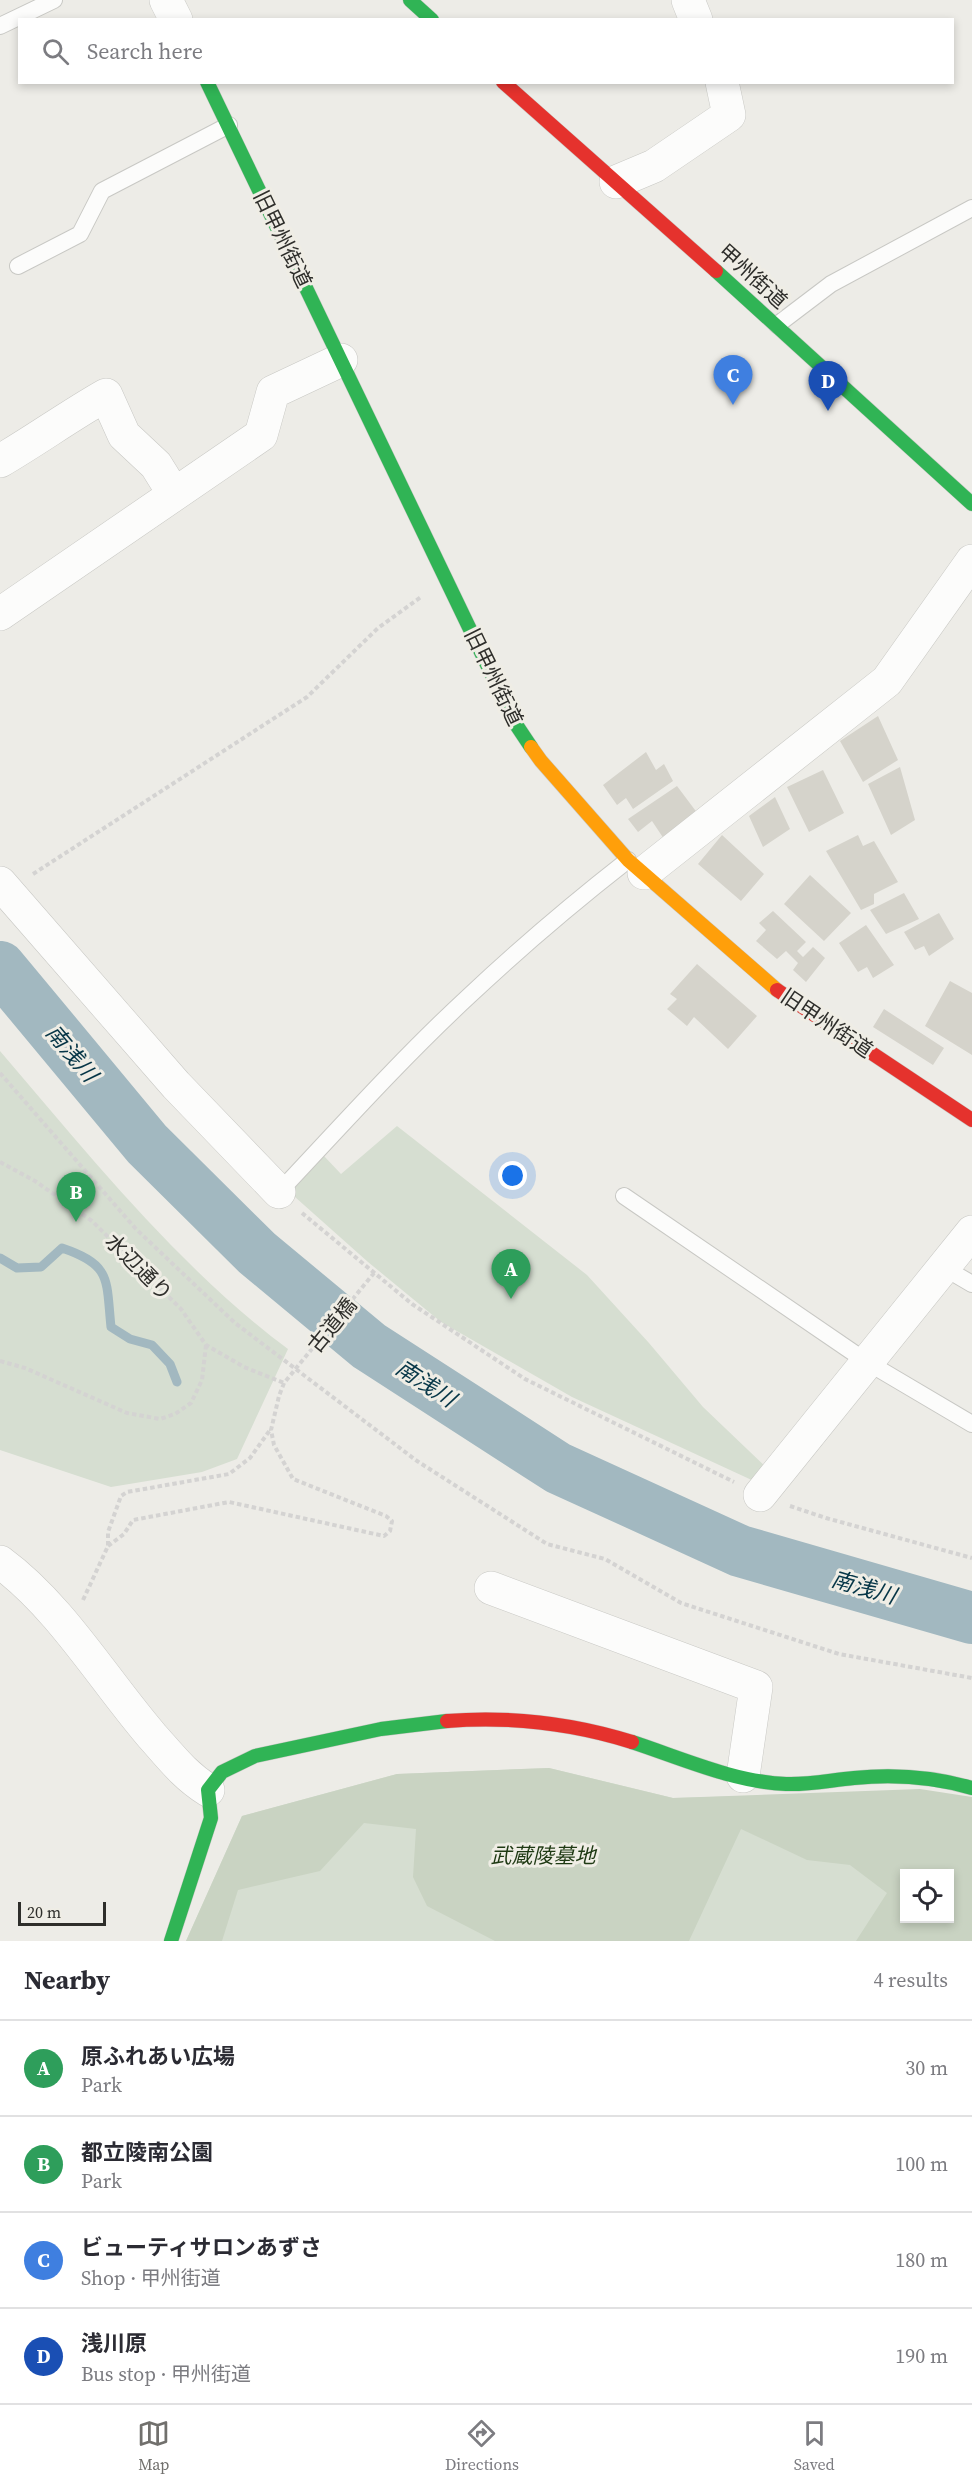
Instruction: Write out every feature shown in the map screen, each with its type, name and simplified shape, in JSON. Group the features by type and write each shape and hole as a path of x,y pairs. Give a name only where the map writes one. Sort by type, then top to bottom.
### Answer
{"main road":[{"path":"410,0 430,18"},
{"name":"旧甲州街道","path":"208,84 515,723 541,761 636,866 783,995 972,1120"},
{"name":"甲州街道","path":"505,84 777,325 972,504"},
{"path":"171,1941 211,1818 208,1790 221,1773 238,1762 258,1755 390,1728 474,1719 532,1721 579,1727 743,1776 776,1783 795,1784 905,1775 956,1783 972,1788"}],"street":[{"path":"166,0 175,18"},
{"path":"688,0 695,18"},
{"path":"616,182 654,166 729,115 722,84"},
{"path":"0,614 261,435 273,392 341,360"},
{"path":"0,461 38,439 65,418 106,395 124,435 156,465 174,494"},
{"path":"636,866 887,681 972,561"},
{"path":"5,889 176,1085 279,1192"},
{"path":"760,1495 972,1232"},
{"path":"0,1562 33,1590 188,1778 208,1790"},
{"path":"491,1588 756,1687 743,1776"}],"lane":[{"path":"0,26 54,0"},
{"path":"18,266 80,234 102,191 229,125"},
{"path":"777,325 831,284 972,208"},
{"path":"279,1192 376,1088 468,996 548,923 636,866"},
{"path":"624,1196 867,1362 972,1424"},
{"path":"944,1267 972,1284"}],"path":[{"path":"5,889 307,697 378,628 446,579"},
{"path":"0,1073 136,1230 235,1323 417,1461 547,1544 605,1559 681,1603 839,1654 972,1678"},
{"name":"水辺通り","path":"0,1162 35,1181 92,1221 181,1309 206,1346"},
{"path":"279,1192 412,1304 450,1332 525,1379 760,1495 826,1518 972,1558"},
{"name":"古道橋","path":"284,1383 374,1273"},
{"path":"0,1361 25,1368 127,1413 160,1419 175,1414 191,1403 202,1380 206,1346 244,1367 284,1383 270,1430 250,1458 229,1474 127,1492 121,1496 108,1532 108,1546 74,1619 66,1629"},
{"path":"108,1546 124,1534 133,1520 229,1502 384,1536 390,1531 392,1521 386,1516 293,1479 274,1445 270,1430"}],"green space":[{"path":"0,1051 101,1169 172,1246 209,1283 288,1349 237,1459 202,1472 111,1487 0,1450"},
{"path":"397,1126 587,1275 703,1407 767,1468 756,1482 572,1397 441,1322 368,1262 295,1197 294,1187 324,1156 341,1174"},
{"name":"武蔵陵墓地","path":"549,1768 673,1798 779,1795 972,1797 972,1941 186,1941 242,1816 397,1774"},
{"name":"武蔵陵墓地","path":"549,1768 673,1798 920,1789 972,1797 972,1941 856,1941 887,1893 850,1865 807,1860 741,1829 689,1941 495,1941 427,1906 413,1877 416,1829 364,1823 320,1871 238,1890 222,1941 186,1941 242,1816 397,1774"}],"building":[{"path":"878,716 898,760 863,782 840,741"},
{"path":"646,752 656,770 664,764 673,781 633,809 626,798 617,805 603,785"},
{"path":"900,767 915,820 891,835 868,784"},
{"path":"823,770 844,813 809,832 787,787"},
{"path":"677,786 701,818 666,842 652,821 638,832 628,819"},
{"path":"775,797 790,829 763,847 749,816"},
{"path":"722,835 764,874 741,901 698,864"},
{"path":"858,835 863,846 874,841 898,882 874,894 874,904 861,910 826,851"},
{"path":"810,875 851,913 824,941 784,904"},
{"path":"904,893 919,919 886,934 870,910"},
{"path":"773,911 806,942 797,951 803,957 813,947 825,958 806,982 793,970 798,963 786,951 777,959 756,941 766,930 759,923"},
{"path":"939,913 954,939 929,956 924,946 915,950 904,932"},
{"path":"866,925 894,965 873,978 867,967 858,972 839,943"},
{"path":"697,964 757,1016 728,1049 694,1017 687,1026 667,1009 677,999 670,994"},
{"path":"950,981 972,993 972,1055 925,1026"},
{"path":"884,1009 944,1048 933,1065 873,1027"}],"waterway":[{"name":"南浅川","path":"0,967 147,1144 257,1253 369,1346 558,1468 740,1551 972,1618"},
{"path":"0,1258 17,1268 41,1267 62,1248 90,1261 98,1268 106,1285 111,1327 130,1339 152,1345 170,1364 177,1382"}],"traffic: fast":[{"path":"410,0 430,18"},
{"path":"208,84 515,723 531,747"},
{"path":"716,271 972,504"},
{"path":"171,1941 211,1818 208,1790 222,1772 255,1756 381,1729 447,1721"},
{"path":"632,1742 727,1774 766,1782 803,1784 869,1777 899,1777 943,1781 972,1788"}],"traffic: slow":[{"path":"531,747 628,860 777,990"}],"traffic: jam":[{"path":"505,84 716,271"},
{"path":"777,990 972,1120"},
{"path":"447,1721 541,1722 609,1735 632,1742"}],"place":[{"name":"ビューティサロンあずさ","path":"733,405"},
{"name":"浅川原","path":"828,411"},
{"name":"都立陵南公園","path":"76,1222"},
{"name":"原ふれあい広場","path":"511,1299"}]}
